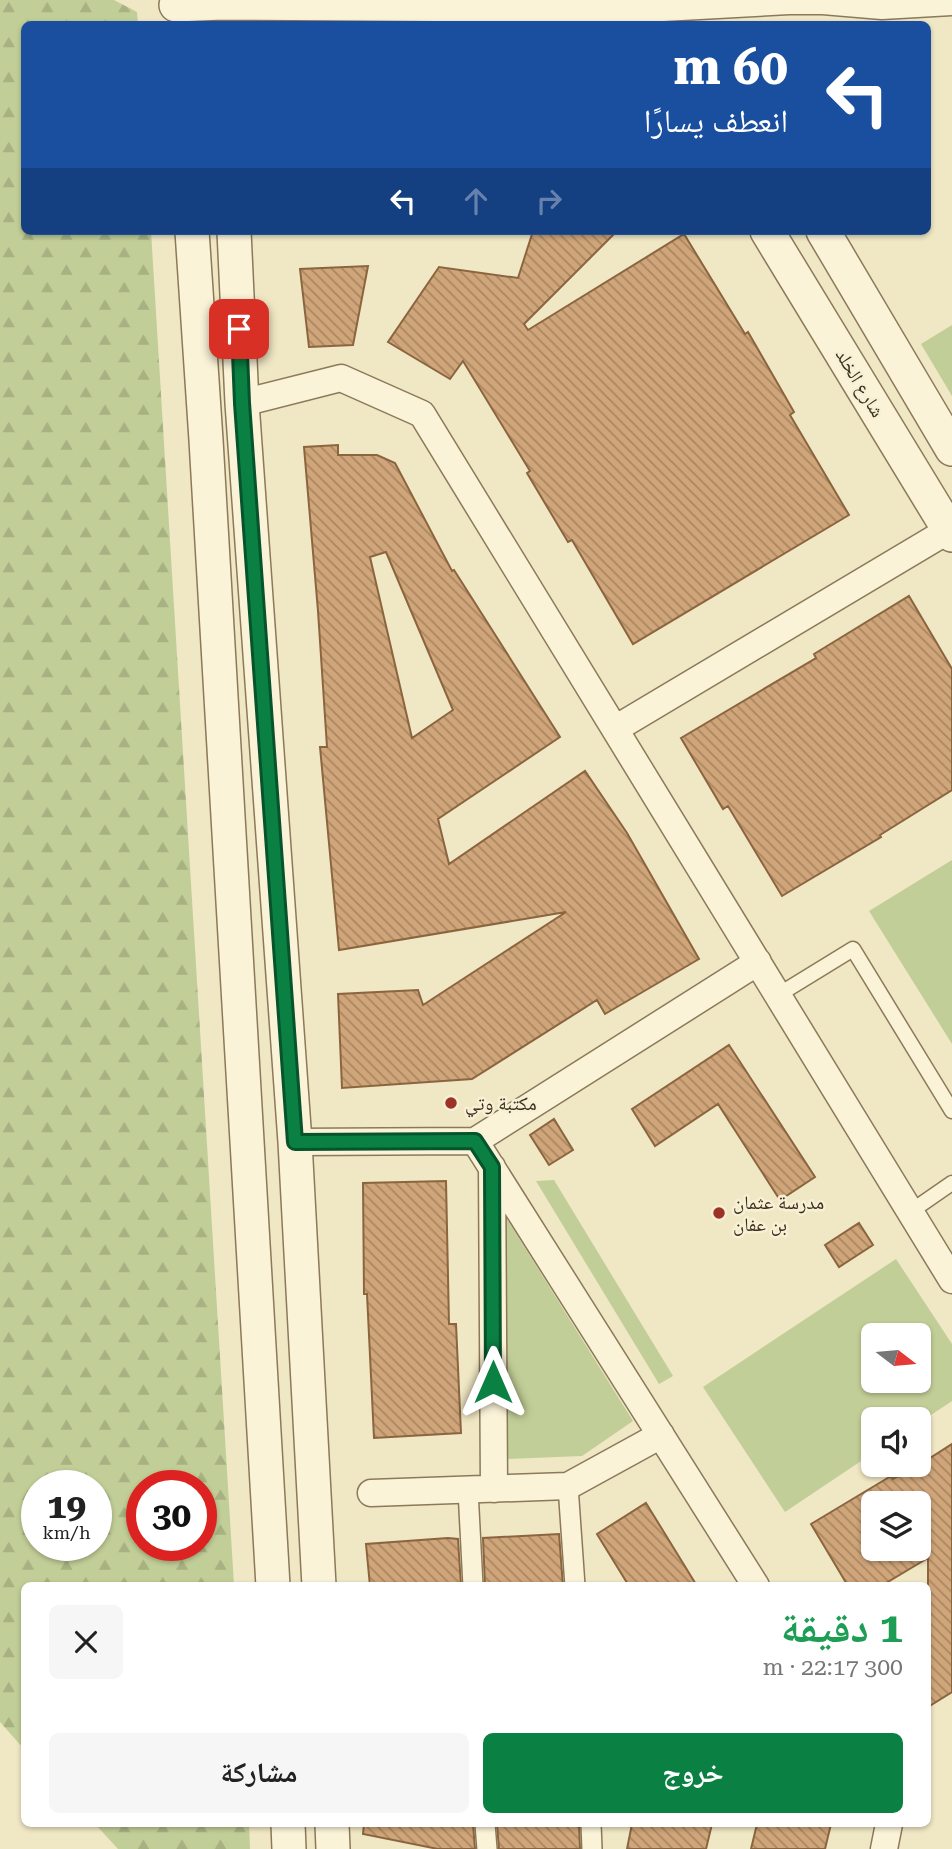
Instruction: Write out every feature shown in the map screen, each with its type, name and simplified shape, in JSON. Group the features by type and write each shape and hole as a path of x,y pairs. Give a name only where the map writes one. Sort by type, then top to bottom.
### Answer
{"street":[{"path":"582,12 833,1 875,15 952,2"},
{"path":"176,10 525,3 582,12 609,21"},
{"path":"192,235 273,1582"},
{"path":"234,235 242,403 295,1142 319,1582"},
{"path":"774,241 800,235"},
{"path":"825,235 952,449"},
{"name":"شارع الخلد","path":"774,241 951,532"},
{"path":"242,403 341,378 422,414 952,1280"},
{"path":"615,729 951,532"},
{"path":"295,1142 475,1141 758,962"},
{"path":"475,1141 753,1582"},
{"path":"473,1582 481,1489 492,1167"},
{"path":"371,1493 568,1486 661,1435"},
{"path":"568,1486 575,1582"},
{"path":"288,1827 289,1849"},
{"path":"332,1827 333,1849"},
{"path":"485,1827 487,1849"},
{"path":"591,1827 592,1849"},
{"path":"884,1849 888,1827"}],"lane":[{"path":"778,995 853,949 952,1111"},
{"path":"911,1212 952,1183"}],"green space":[{"path":"0,0 114,0 137,12 138,21 21,21 21,235 151,235 234,1582 21,1582 21,1746 0,1722"},
{"path":"952,325 952,396 921,344"},
{"path":"952,860 952,1044 869,911"},
{"path":"554,1180 673,1376 659,1384 536,1181"},
{"path":"497,1203 633,1421 582,1456 507,1459"},
{"path":"896,1259 952,1344 952,1401 931,1415 931,1407 861,1407 861,1461 785,1512 703,1387"},
{"path":"98,1827 249,1827 250,1849 118,1849"}],"building":[{"path":"532,235 613,235 524,324 528,330 685,235 745,334 748,332 794,412 790,415 849,515 633,644 572,540 568,542 527,473 530,471 463,361 450,379 388,342 439,267 518,278"},
{"path":"368,266 353,345 309,347 300,269"},
{"path":"338,445 338,455 377,455 395,463 452,571 454,570 560,737 438,819 449,864 585,771 627,833 699,959 605,1014 597,1000 472,1079 342,1088 338,994 418,990 423,1005 566,912 339,950 320,747 327,747 304,447","holes":["386,552 453,710 412,738 370,557"]},
{"path":"909,596 952,669 952,790 880,835 881,837 782,896 728,806 723,809 681,738 816,658 814,654"},
{"path":"729,1045 815,1177 780,1200 718,1104 655,1146 632,1109"},
{"path":"554,1119 573,1150 549,1165 530,1135"},
{"path":"446,1181 449,1324 456,1324 461,1433 374,1438 367,1294 364,1294 363,1183"},
{"path":"859,1223 873,1245 839,1267 825,1245"},
{"path":"952,1444 952,1692 931,1705 931,1582 928,1582 928,1561 931,1561 931,1491 866,1491 892,1477 931,1477 931,1457"},
{"path":"861,1494 861,1561 923,1561 888,1582 846,1582 811,1524"},
{"path":"646,1503 695,1582 627,1582 597,1534"},
{"path":"559,1534 563,1582 485,1582 483,1538"},
{"path":"458,1539 461,1582 370,1582 366,1544"},
{"path":"364,1827 473,1827 475,1849 438,1849 363,1834"},
{"path":"497,1827 579,1827 580,1849 499,1849"},
{"path":"631,1827 711,1827 706,1849 627,1849"},
{"path":"756,1827 830,1827 825,1849 751,1849"}],"place":[{"name":"مكتبة وتي","path":"451,1103"},
{"name":"مدرسة عثمان بن عفان","path":"719,1213"}],"route":[{"path":"239,329 295,1142 475,1141 492,1167 493,1382"}]}
